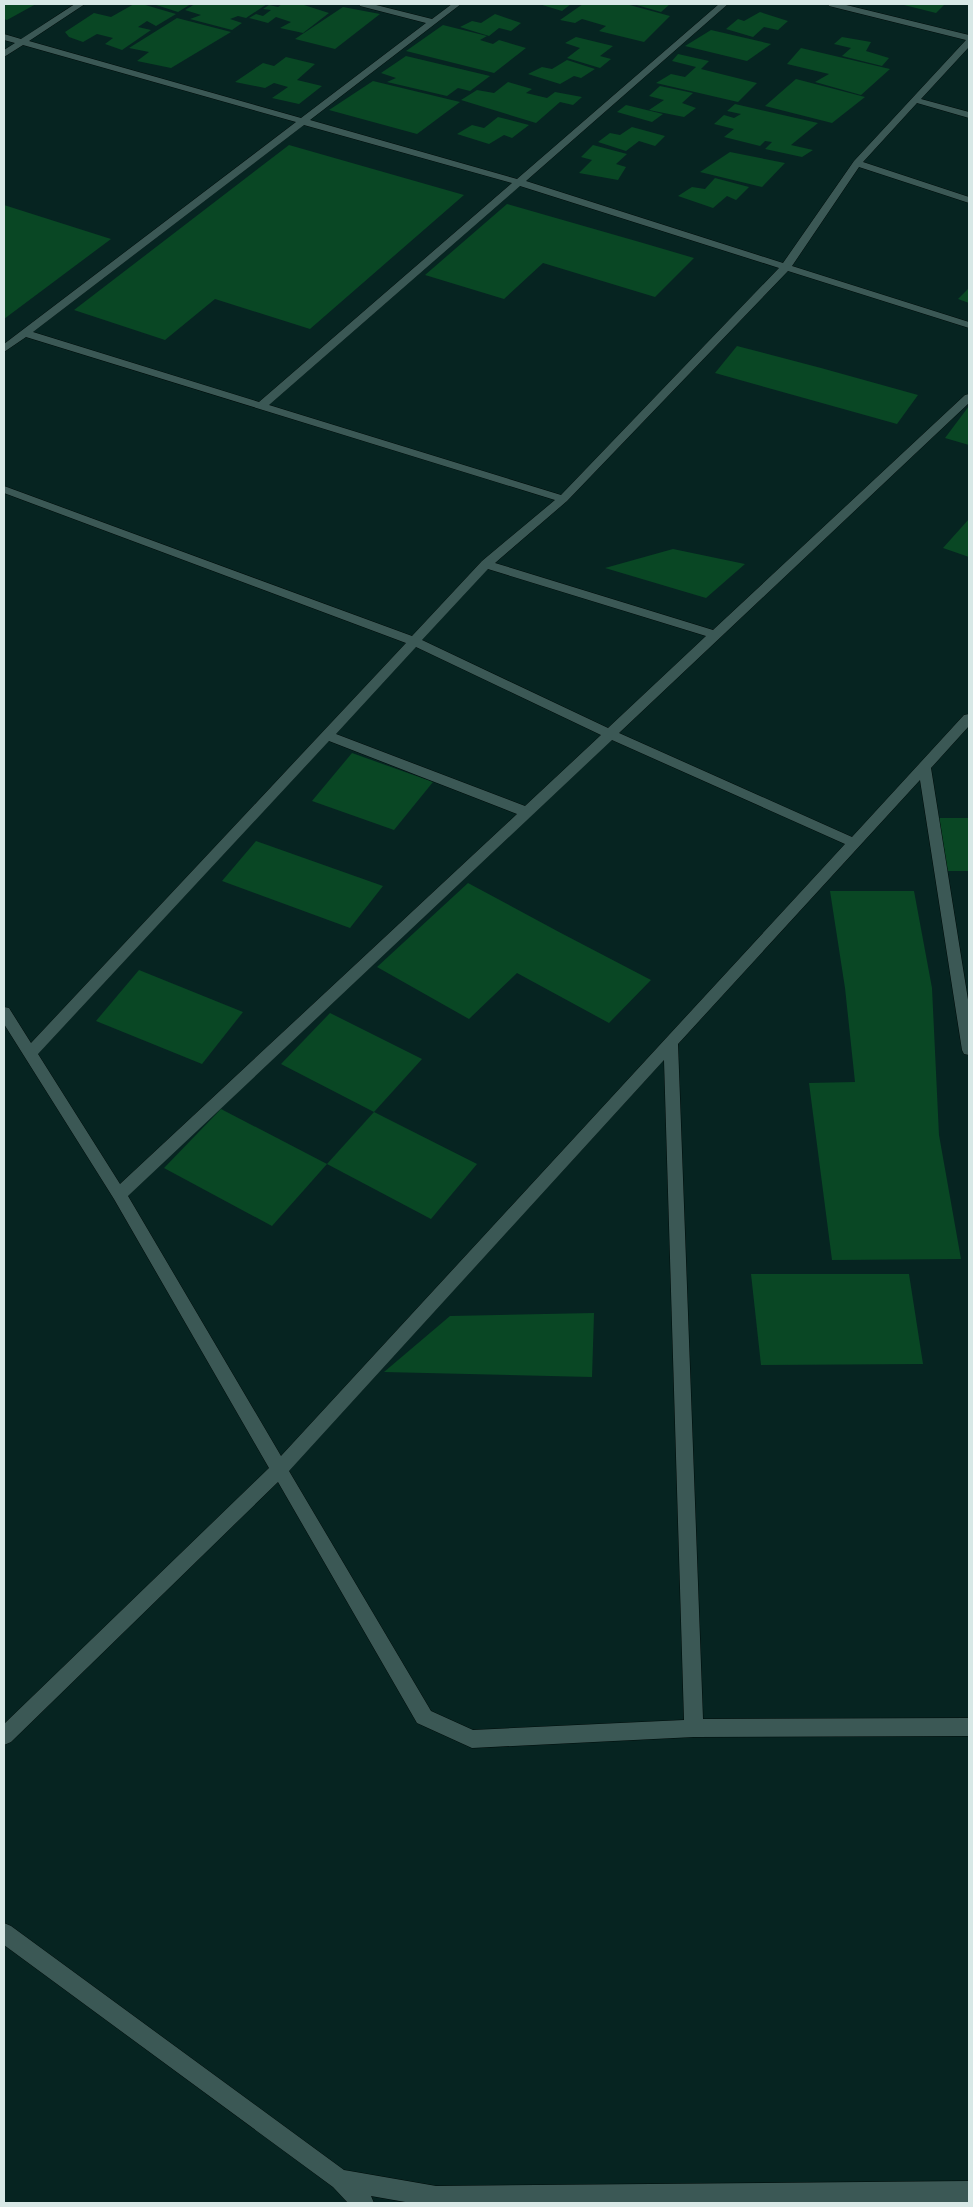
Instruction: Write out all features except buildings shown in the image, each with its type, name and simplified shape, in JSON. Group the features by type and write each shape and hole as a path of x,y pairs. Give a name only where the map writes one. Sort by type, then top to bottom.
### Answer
{"street":[{"path":"4,54 81,4"},
{"path":"363,4 433,22"},
{"path":"4,350 457,4"},
{"path":"262,405 724,4"},
{"path":"832,4 969,38"},
{"path":"4,37 304,120 518,182 969,326"},
{"path":"30,1054 486,564 563,499 785,268 857,163 969,42"},
{"path":"915,100 969,115"},
{"path":"857,163 969,200"},
{"path":"27,334 563,499"},
{"path":"119,1194 969,397"},
{"path":"4,489 413,641 610,734 854,843"},
{"path":"486,564 716,635"},
{"path":"4,1736 280,1469 969,718"},
{"path":"327,735 526,812"},
{"path":"924,767 969,1050"},
{"path":"4,1012 119,1194 424,1717 472,1739 694,1728 969,1727"},
{"path":"671,1043 694,1728"},
{"path":"4,1933 340,2180 363,2203"},
{"path":"340,2180 436,2197 687,2200 969,2192"}]}
